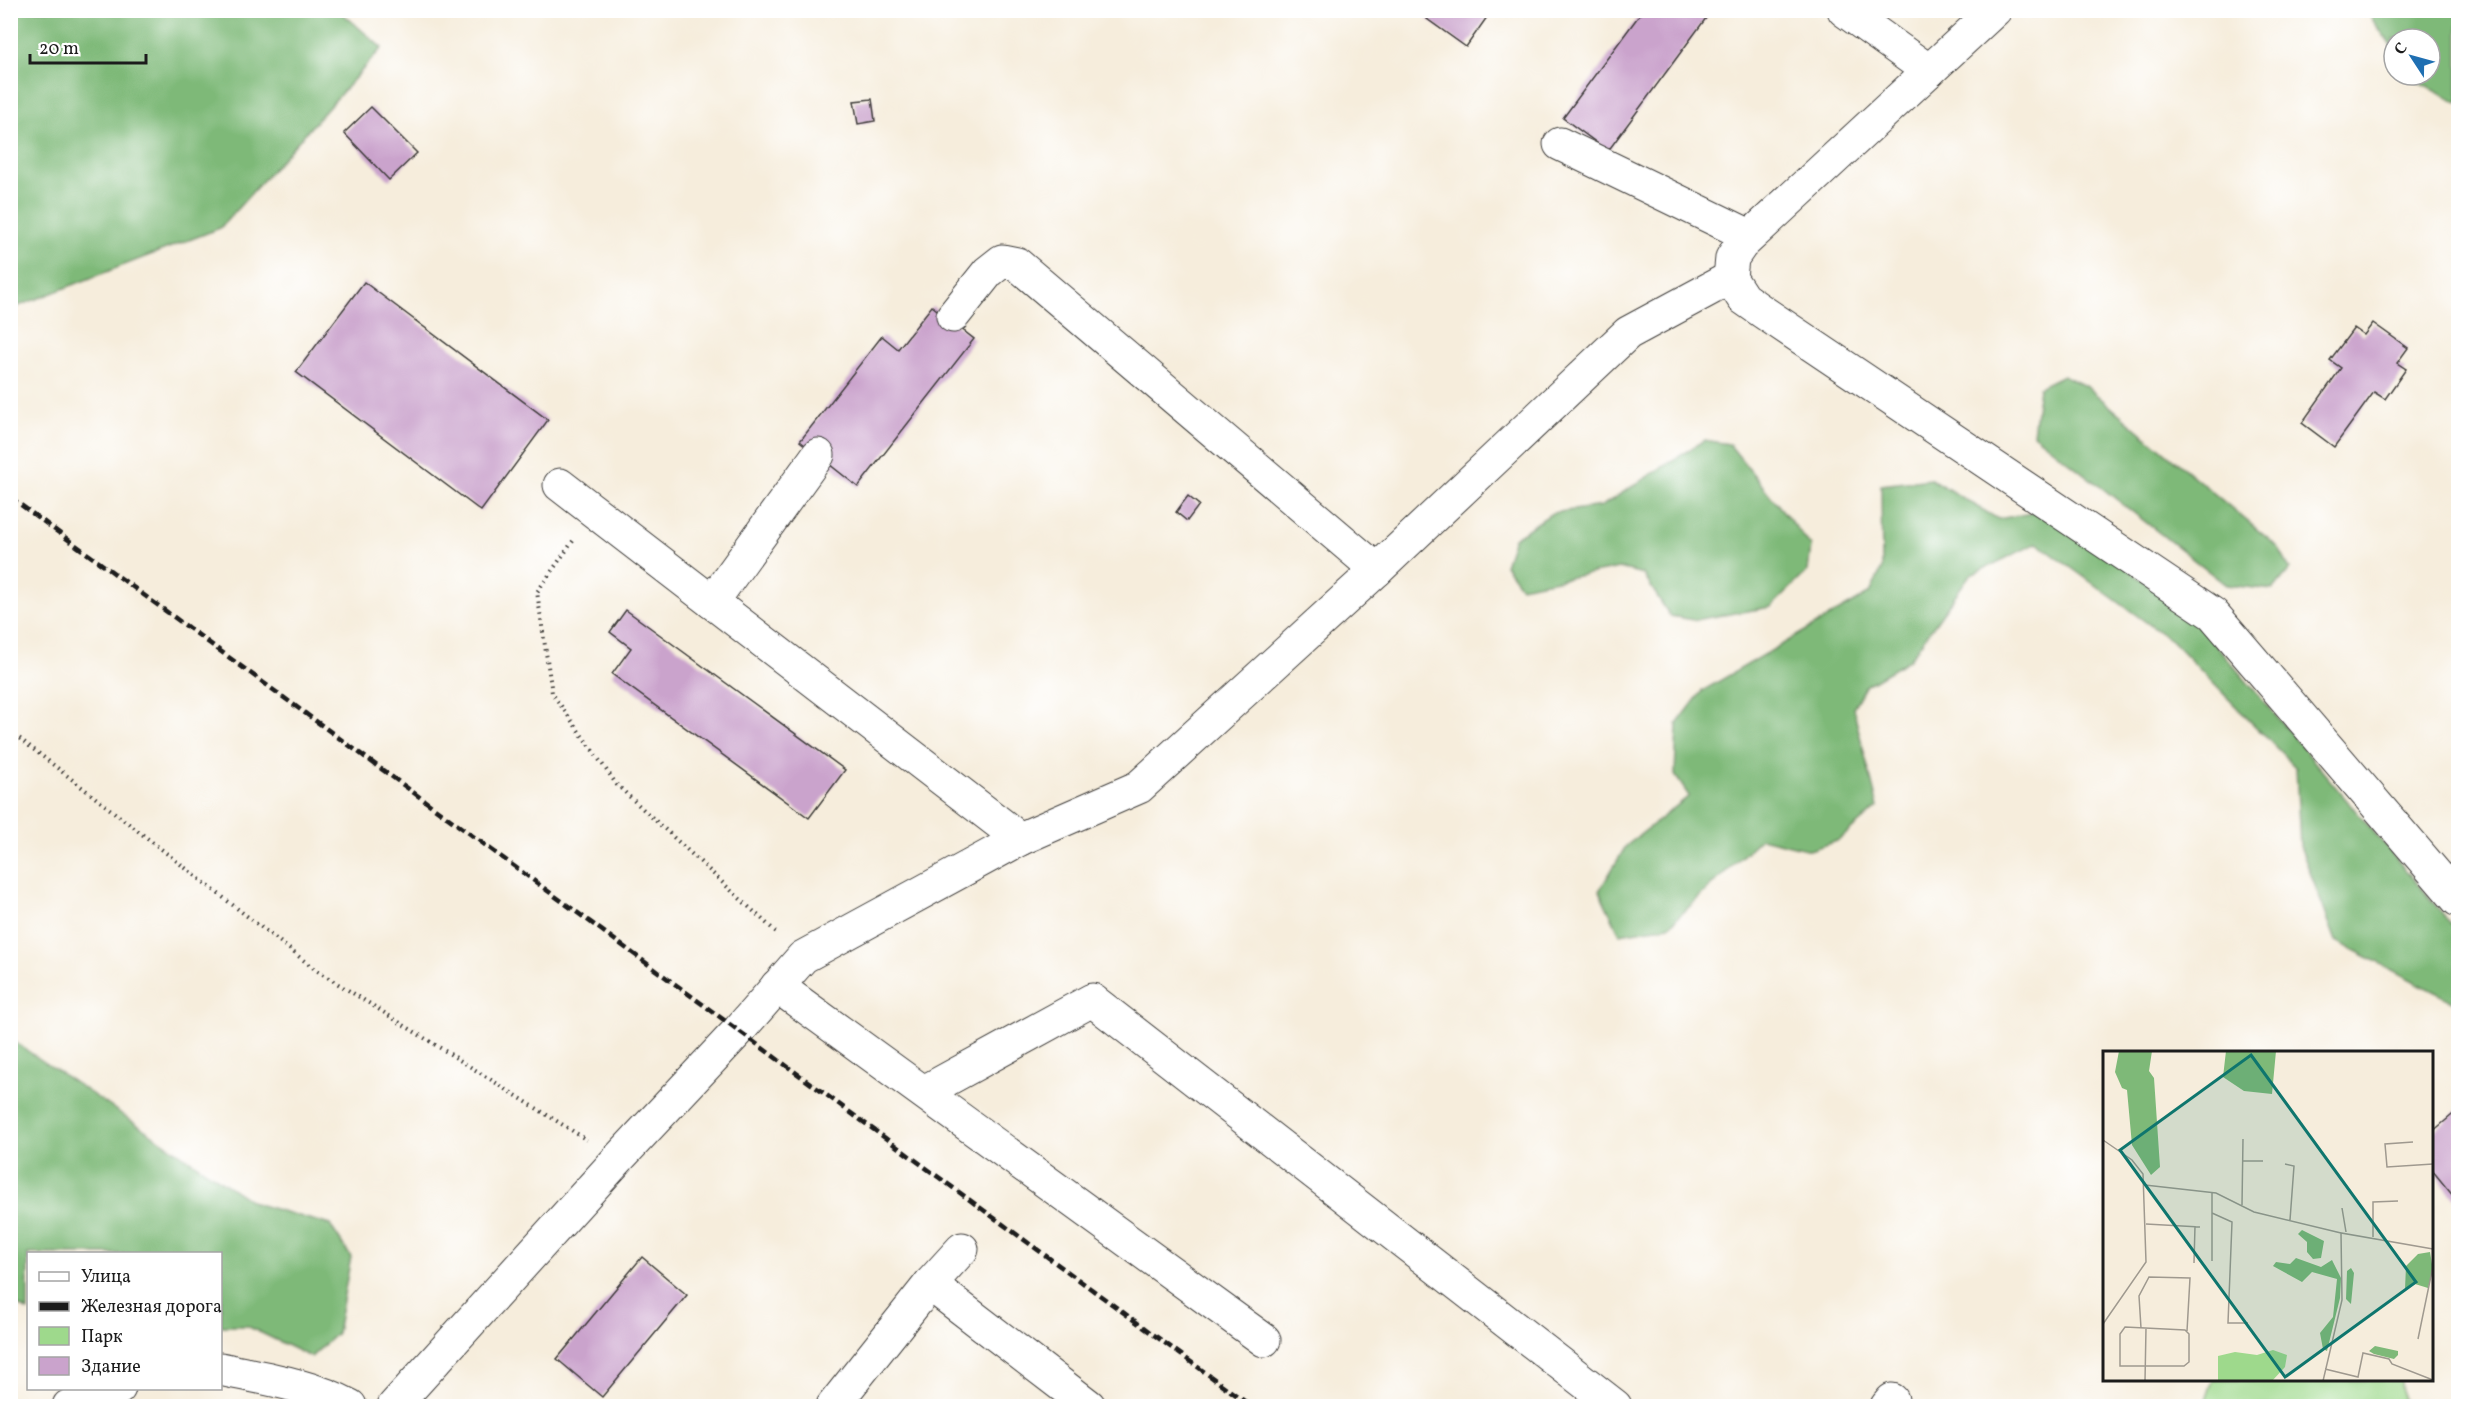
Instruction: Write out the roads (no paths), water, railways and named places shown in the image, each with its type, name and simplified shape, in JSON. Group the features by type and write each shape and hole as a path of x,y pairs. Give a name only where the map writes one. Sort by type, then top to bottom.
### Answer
{"street":[{"path":"1844,10 1929,71"},
{"path":"1995,10 1741,245 1732,258 1730,278 1743,298 1763,312 2213,614 2458,900"},
{"path":"1560,144 1750,236"},
{"path":"953,316 988,272 1002,261 1017,264 1377,570"},
{"path":"394,1407 618,1159 731,1039 803,957 1020,839 1139,787 1377,570 1628,333 1730,278"},
{"path":"712,602 818,456"},
{"path":"560,485 1020,839"},
{"path":"777,986 1264,1340"},
{"path":"924,1092 1092,1000 1615,1407"},
{"path":"833,1407 930,1284 962,1249"},
{"path":"930,1284 1089,1407"},
{"path":"222,1369 289,1384 338,1400 350,1407"},
{"path":"69,1407 116,1390"}],"railway":[{"path":"10,497 1251,1406"}]}
